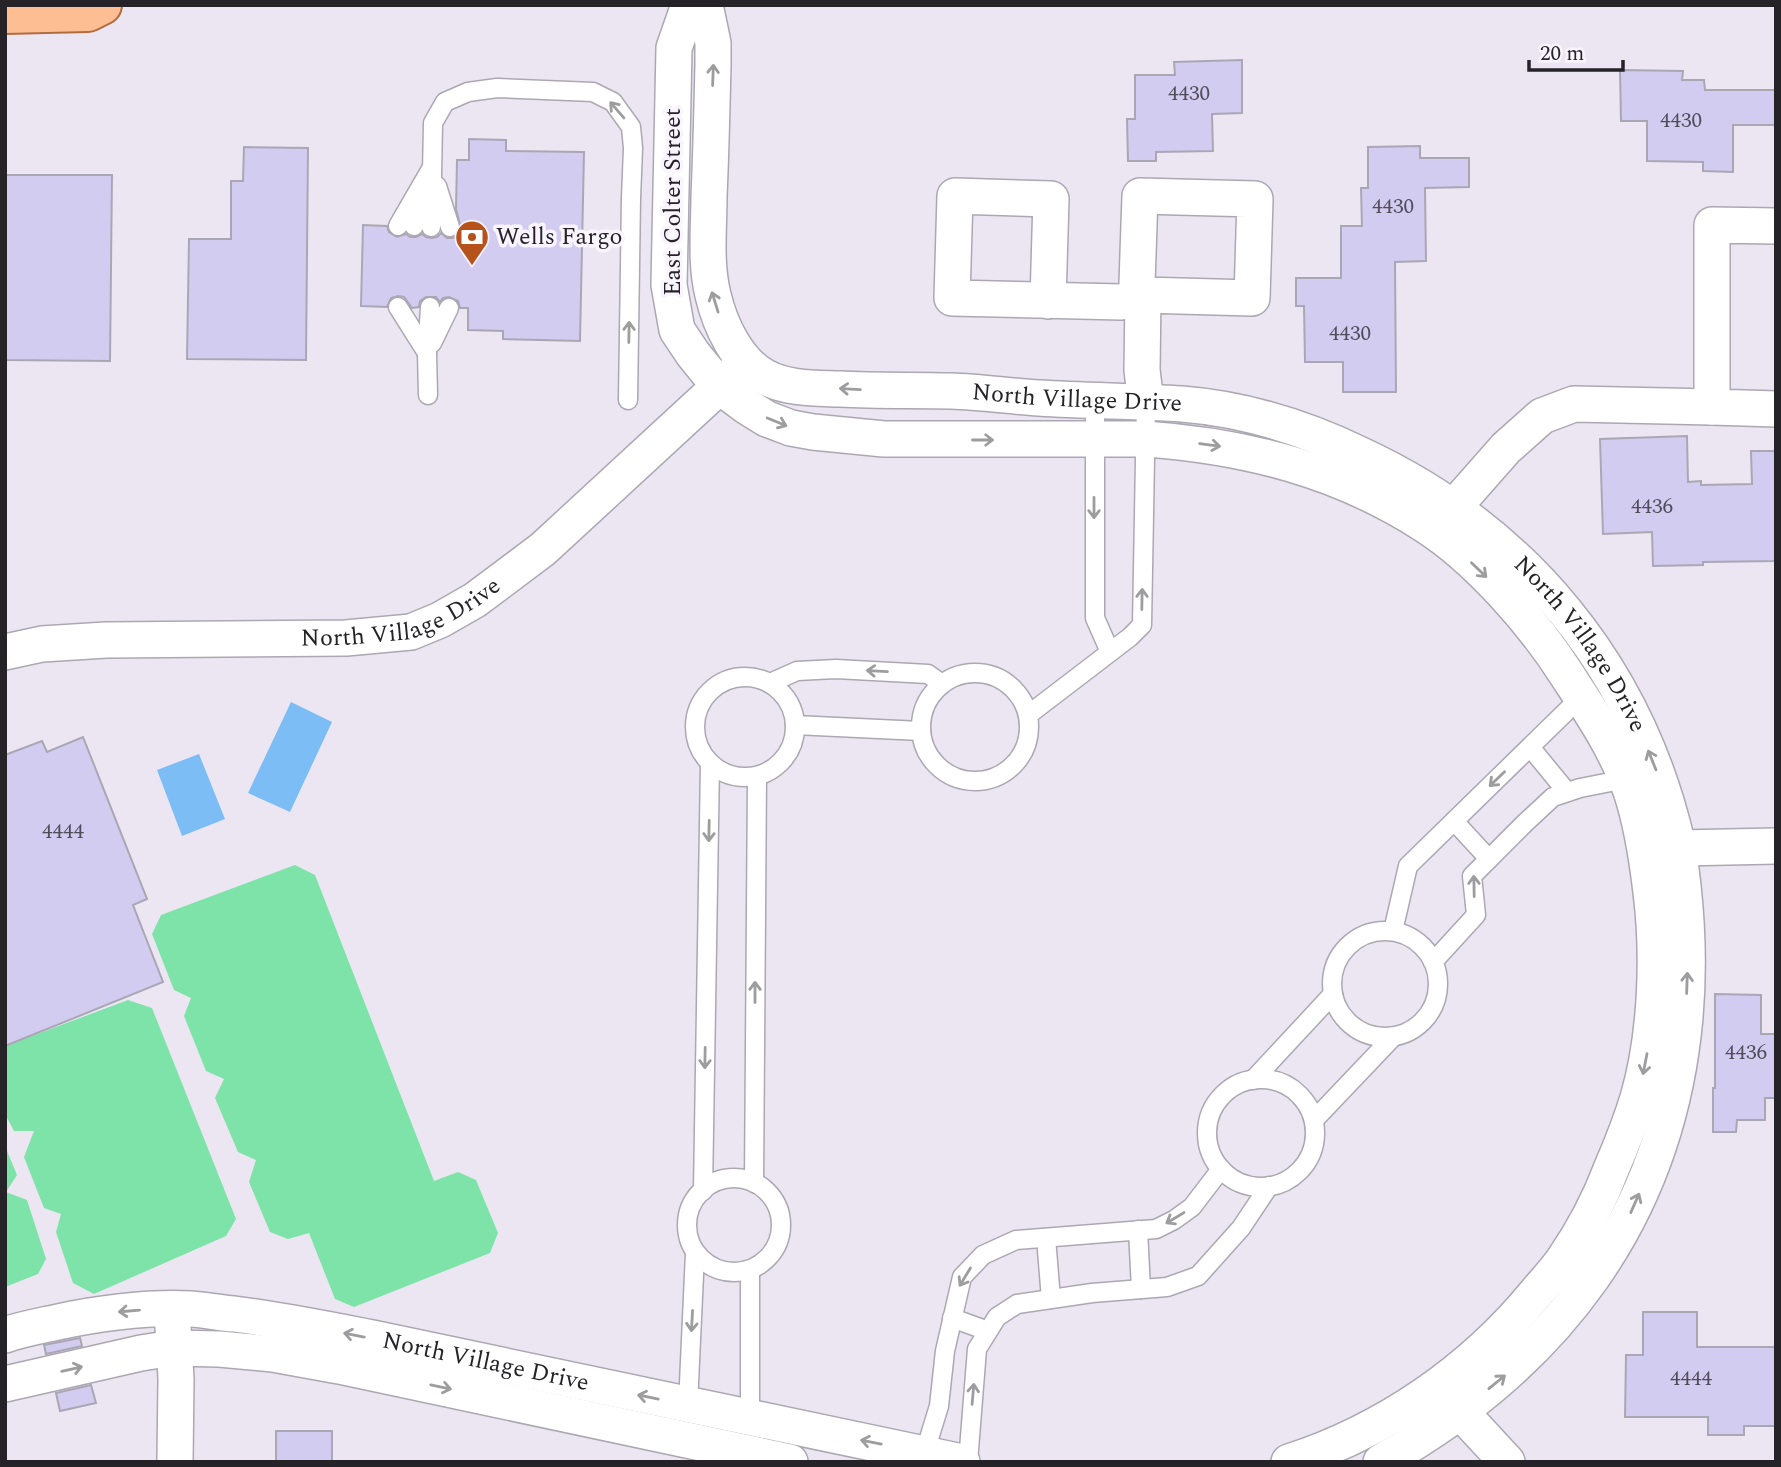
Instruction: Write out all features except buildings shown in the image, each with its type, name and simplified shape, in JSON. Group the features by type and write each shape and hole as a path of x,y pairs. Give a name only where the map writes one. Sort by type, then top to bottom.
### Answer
{"main road":[{"path":"5,14 88,12 102,5"}],"street":[{"name":"East Colter Street","path":"690,5 674,48 668,285 677,330 692,354 719,386"},
{"name":"East Colter Street","path":"705,5 713,43 708,251 712,293 723,325 746,362"},
{"path":"1712,407 1712,225 1776,226"},
{"path":"1048,301 1121,302 1143,295 1142,370 1146,403"},
{"name":"North Village Drive","path":"5,652 42,644 106,640 333,639 411,632 440,620 475,600 542,549 746,362 765,377 791,385 1184,404 1235,410 1295,426 1396,471 1444,520 1463,554 1530,624 1553,653 1612,745 1643,831 1663,853"},
{"name":"North Village Drive","path":"719,386 767,419 791,428 813,432 884,439 1145,439 1225,447 1266,456 1350,485 1395,508 1444,520 1509,551 1538,580 1610,672 1639,727 1661,782 1663,853 1688,930 1688,985 1673,1098 1655,1156 1632,1210 1605,1261 1570,1308 1508,1373 1448,1399 1418,1441 1381,1462"},
{"path":"1444,520 1506,447 1542,416 1574,404 1776,409"},
{"path":"1663,853 1776,846"},
{"path":"172,1309 176,1379 175,1462"},
{"name":"North Village Drive","path":"5,1335 121,1312 193,1309 298,1323 923,1457 962,1462"},
{"name":"North Village Drive","path":"5,1384 173,1348 273,1354 340,1366 737,1456 790,1462"},
{"name":"North Village Drive","path":"1289,1462 1350,1438 1428,1394 1448,1399"},
{"path":"1448,1399 1507,1462"}],"lane":[{"path":"431,169 414,226 431,169 433,123 445,102 468,92 497,88 593,92 613,102 631,127 633,148 628,400"},
{"path":"431,169 450,227"},
{"path":"427,353 414,307 427,353 428,395"},
{"path":"427,353 449,308"},
{"path":"1095,401 1095,618 1110,652"},
{"path":"1028,715 1142,625 1146,403"},
{"path":"770,683 797,671 836,669 928,674 942,684"},
{"path":"976,673 994,676 1009,685 1021,698 1028,715 1027,741 1014,764 1000,775 983,780 966,780 949,774 930,756 921,731 923,713 930,696 942,684 958,675 976,673"},
{"path":"740,677 755,677 770,683 783,694 792,709 795,725 792,742 785,757 772,769 757,776 740,777 724,772 710,763 700,749 695,732 696,717 711,690 724,681 740,677"},
{"path":"1393,931 1408,866 1581,697"},
{"path":"795,725 921,731"},
{"path":"1530,747 1567,792"},
{"path":"703,1191 710,763"},
{"path":"754,1183 757,776"},
{"path":"1433,962 1476,915 1472,876 1553,797 1626,779"},
{"path":"1454,821 1489,859"},
{"path":"1393,931 1419,941 1430,955 1437,971 1438,989 1434,1006 1424,1021 1410,1031 1393,1037 1375,1037 1359,1031 1345,1020 1335,1004 1331,988 1332,969 1340,953 1352,940 1368,932 1393,931"},
{"path":"1253,1080 1333,994"},
{"path":"1314,1120 1393,1037"},
{"path":"1253,1080 1279,1082 1295,1091 1307,1104 1314,1120 1315,1138 1306,1163 1286,1181 1269,1186 1252,1186 1235,1180 1222,1169 1212,1154 1208,1137 1209,1119 1216,1103 1229,1089 1253,1080"},
{"path":"923,1457 939,1406 945,1352 962,1277 983,1255 1016,1240 1156,1228 1174,1220 1192,1207 1222,1169"},
{"path":"723,1179 754,1183 767,1192 776,1205 780,1221 779,1236 773,1250 763,1262 750,1270 720,1270 706,1264 695,1253 687,1224 690,1209 697,1196 709,1185 723,1179"},
{"path":"968,1462 977,1349 997,1317 1017,1304 1167,1287 1198,1276 1241,1228 1269,1186"},
{"path":"1138,1230 1141,1289"},
{"path":"1046,1238 1051,1299"},
{"path":"688,1405 695,1253"},
{"path":"737,1456 751,1419 750,1270"},
{"path":"953,1318 988,1331"}],"green space":[{"path":"295,865 315,875 434,1181 458,1172 476,1180 498,1233 490,1253 354,1307 335,1299 309,1233 288,1239 270,1232 249,1182 256,1160 238,1152 215,1098 224,1079 206,1071 184,1016 191,998 174,990 152,934 161,915"},
{"path":"128,1000 152,1008 236,1219 226,1236 94,1294 73,1283 56,1232 61,1214 44,1208 24,1157 34,1131 14,1131 5,1114 5,1046"},
{"path":"5,1146 17,1175 6,1192 27,1200 46,1259 38,1274 5,1287"}],"water":[{"path":"291,702 332,722 290,812 248,793"},
{"path":"199,754 225,819 182,836 157,770"}],"place":[{"name":"Wells Fargo","path":"472,267"}]}
